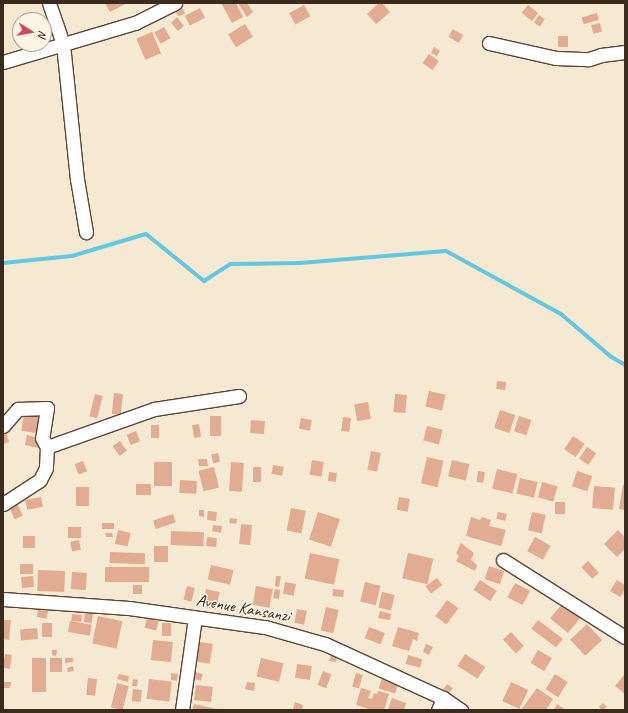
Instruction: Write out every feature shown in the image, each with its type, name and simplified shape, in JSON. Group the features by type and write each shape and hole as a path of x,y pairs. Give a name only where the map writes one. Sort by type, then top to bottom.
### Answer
{"street":[{"path":"49,3 63,44 77,179 86,232"},
{"path":"3,62 135,23 175,3"},
{"path":"489,43 556,58 589,58 625,52"},
{"path":"47,447 154,408 239,396"},
{"path":"3,426 18,410 47,408 42,438 47,447 46,468 40,480 3,504"},
{"path":"503,560 625,637"},
{"name":"Avenue Kansanzi","path":"3,599 129,608 265,627 325,644 440,704 461,710"},
{"path":"182,710 195,618"}],"building":[{"path":"105,3 127,3 110,12"},
{"path":"221,3 236,3 243,17 232,23"},
{"path":"238,3 247,3 253,12 247,17"},
{"path":"379,3 382,3 390,12 376,24 367,14"},
{"path":"304,5 310,16 295,25 289,13"},
{"path":"528,5 538,13 532,21 522,13"},
{"path":"200,8 205,18 190,26 185,16"},
{"path":"183,9 185,14 178,16 176,12"},
{"path":"597,13 599,20 584,24 582,17"},
{"path":"539,15 545,19 540,26 534,22"},
{"path":"177,17 184,26 178,31 171,23"},
{"path":"600,23 602,32 593,34 591,25"},
{"path":"245,24 253,37 236,47 228,35"},
{"path":"164,27 170,38 161,44 154,32"},
{"path":"453,29 463,35 459,43 448,37"},
{"path":"152,32 161,53 145,60 136,39"},
{"path":"558,36 568,36 568,47 558,47"},
{"path":"434,47 440,51 437,56 431,53"},
{"path":"429,54 439,61 433,70 423,63"},
{"path":"497,381 506,382 505,390 496,389"},
{"path":"429,391 446,395 442,410 425,407"},
{"path":"114,393 123,394 121,415 112,414"},
{"path":"95,394 103,396 97,418 89,416"},
{"path":"395,394 407,395 405,413 393,412"},
{"path":"368,402 371,419 357,421 354,404"},
{"path":"500,410 515,415 509,433 494,428"},
{"path":"24,414 43,417 40,434 21,431"},
{"path":"210,416 221,416 221,436 210,436"},
{"path":"519,416 531,420 526,435 514,431"},
{"path":"343,417 351,418 349,432 341,431"},
{"path":"301,418 312,420 310,431 299,429"},
{"path":"251,420 265,421 264,434 250,433"},
{"path":"199,424 201,437 194,438 192,425"},
{"path":"151,425 159,425 159,438 151,438"},
{"path":"427,426 443,430 439,444 423,441"},
{"path":"136,431 140,441 131,445 127,435"},
{"path":"6,432 9,442 3,444 3,433"},
{"path":"27,435 42,439 39,448 25,445"},
{"path":"573,436 585,444 576,457 564,449"},
{"path":"120,441 127,451 120,456 113,446"},
{"path":"587,447 596,453 588,465 579,459"},
{"path":"371,451 381,453 377,472 367,470"},
{"path":"218,453 220,462 213,463 211,455"},
{"path":"427,457 444,461 437,487 421,483"},
{"path":"198,459 207,459 208,466 199,466"},
{"path":"312,460 324,462 322,477 310,475"},
{"path":"452,460 470,464 466,481 448,477"},
{"path":"83,461 87,471 79,475 75,464"},
{"path":"154,462 172,462 172,486 154,486"},
{"path":"231,462 244,463 242,492 229,491"},
{"path":"273,465 284,467 282,476 271,474"},
{"path":"214,467 219,487 204,491 198,471"},
{"path":"253,467 261,467 261,482 253,482"},
{"path":"497,469 517,474 513,493 492,488"},
{"path":"478,471 485,472 483,483 476,482"},
{"path":"577,471 592,476 587,491 572,486"},
{"path":"329,472 337,473 336,482 328,481"},
{"path":"520,478 538,482 534,498 516,494"},
{"path":"180,480 197,481 196,494 179,493"},
{"path":"542,482 557,486 553,502 538,497"},
{"path":"136,484 151,484 151,495 136,495"},
{"path":"623,485 625,485 625,510 619,509"},
{"path":"594,486 615,488 613,510 592,508"},
{"path":"76,487 89,487 89,506 76,506"},
{"path":"41,497 43,507 27,510 25,500"},
{"path":"399,497 410,499 408,512 397,510"},
{"path":"555,502 565,502 565,514 555,514"},
{"path":"17,503 23,516 15,519 9,507"},
{"path":"291,508 306,511 301,533 287,531"},
{"path":"199,510 204,510 204,517 199,516"},
{"path":"208,511 217,512 216,521 207,520"},
{"path":"318,512 340,519 331,547 309,540"},
{"path":"498,512 507,514 505,521 496,519"},
{"path":"532,512 546,515 542,533 528,531"},
{"path":"173,514 176,523 156,529 153,520"},
{"path":"471,517 480,520 482,517 491,520 489,526 506,530 501,546 466,536"},
{"path":"230,518 237,519 236,524 229,523"},
{"path":"102,523 114,523 114,529 102,529"},
{"path":"241,524 252,525 250,545 239,544"},
{"path":"213,525 222,526 221,533 212,531"},
{"path":"68,527 81,527 81,538 68,538"},
{"path":"118,530 131,533 128,547 115,544"},
{"path":"618,530 625,538 625,549 617,557 604,544"},
{"path":"171,531 204,532 203,546 171,545"},
{"path":"105,533 112,533 113,537 106,537"},
{"path":"23,536 35,536 35,548 23,548"},
{"path":"207,537 217,538 216,547 206,546"},
{"path":"535,537 551,546 543,560 527,551"},
{"path":"79,540 81,550 72,552 70,542"},
{"path":"461,543 474,553 471,560 477,565 475,571 456,561 459,556 456,553"},
{"path":"154,546 168,546 168,562 154,562"},
{"path":"110,552 145,553 145,564 110,563"},
{"path":"310,553 339,559 334,585 305,578"},
{"path":"408,553 433,559 427,584 402,578"},
{"path":"588,561 599,573 592,579 581,567"},
{"path":"20,564 33,564 33,574 20,574"},
{"path":"211,565 233,570 230,585 208,580"},
{"path":"489,566 504,571 500,584 485,579"},
{"path":"105,567 149,567 149,582 105,582"},
{"path":"38,570 65,571 64,592 37,591"},
{"path":"72,572 87,573 86,590 71,589"},
{"path":"33,576 34,587 22,588 21,577"},
{"path":"276,576 281,576 279,587 275,586"},
{"path":"437,578 442,585 431,594 426,586"},
{"path":"480,580 497,591 490,601 473,590"},
{"path":"617,580 625,585 625,589 620,597 610,591"},
{"path":"285,582 296,584 294,596 283,594"},
{"path":"365,582 381,586 376,605 360,601"},
{"path":"515,583 530,591 522,605 507,597"},
{"path":"133,585 142,585 142,594 133,594"},
{"path":"187,586 195,588 191,602 184,600"},
{"path":"256,586 273,589 269,608 253,605"},
{"path":"206,589 220,592 216,610 202,607"},
{"path":"275,589 280,590 279,599 273,598"},
{"path":"333,589 344,590 343,597 332,596"},
{"path":"382,592 395,595 391,611 378,608"},
{"path":"447,600 458,608 447,624 435,616"},
{"path":"563,603 581,618 568,633 550,618"},
{"path":"39,605 49,607 47,619 37,617"},
{"path":"326,607 339,610 333,633 321,630"},
{"path":"297,609 307,611 304,625 294,623"},
{"path":"380,611 391,614 390,620 378,618"},
{"path":"85,612 93,613 92,623 84,622"},
{"path":"72,614 82,615 81,622 71,621"},
{"path":"98,616 122,621 117,649 92,643"},
{"path":"147,618 159,621 156,631 145,628"},
{"path":"3,620 11,620 9,640 3,639"},
{"path":"538,620 563,639 556,647 531,629"},
{"path":"70,621 92,625 90,636 68,632"},
{"path":"42,623 52,623 52,637 42,637"},
{"path":"162,623 171,623 171,636 162,636"},
{"path":"587,624 602,640 585,656 570,640"},
{"path":"369,627 385,633 381,644 365,638"},
{"path":"398,627 419,633 417,641 413,639 409,651 392,646"},
{"path":"37,628 38,639 21,640 20,629"},
{"path":"511,632 524,646 516,653 503,640"},
{"path":"153,640 173,642 171,662 151,660"},
{"path":"200,642 213,644 210,664 197,662"},
{"path":"426,644 433,647 429,655 423,652"},
{"path":"52,650 57,650 56,656 52,655"},
{"path":"538,650 552,658 544,671 530,663"},
{"path":"5,654 12,655 10,669 3,668"},
{"path":"465,654 485,667 478,679 457,666"},
{"path":"331,655 337,656 336,662 329,661"},
{"path":"408,655 422,659 420,668 406,664"},
{"path":"32,658 46,658 46,692 32,692"},
{"path":"50,658 62,658 62,672 50,672"},
{"path":"65,658 73,658 73,662 65,663"},
{"path":"261,658 283,663 279,682 257,677"},
{"path":"297,664 312,666 310,680 295,678"},
{"path":"73,666 74,671 68,672 67,668"},
{"path":"191,671 203,674 201,681 189,678"},
{"path":"323,671 331,674 326,688 318,685"},
{"path":"171,673 178,674 177,681 171,680"},
{"path":"356,673 363,675 359,688 352,686"},
{"path":"119,674 129,676 128,682 117,679"},
{"path":"555,674 568,682 558,697 545,689"},
{"path":"624,675 625,676 625,694 615,686"},
{"path":"88,678 97,679 95,696 86,695"},
{"path":"382,678 398,683 395,693 379,689"},
{"path":"133,679 138,680 137,686 132,686"},
{"path":"149,679 172,682 169,702 147,699"},
{"path":"4,682 11,682 10,688 3,688"},
{"path":"247,682 255,683 254,691 245,689"},
{"path":"511,682 528,690 519,709 502,701"},
{"path":"117,683 129,686 123,710 111,707"},
{"path":"447,684 453,688 447,696 441,692"},
{"path":"196,685 213,687 211,702 194,700"},
{"path":"361,688 371,691 368,698 372,699 374,693 377,694 378,691 389,694 384,710 372,710 356,705"},
{"path":"537,688 553,699 546,710 521,710"},
{"path":"133,689 142,690 141,702 132,701"},
{"path":"392,698 406,703 404,710 388,710"},
{"path":"295,702 303,705 302,710 293,709"},
{"path":"603,703 607,707 602,710 599,707"},
{"path":"194,704 217,709 217,710 192,710"},
{"path":"557,704 566,710 554,710"}],"waterway":[{"path":"3,263 72,256 146,234 204,281 230,264 300,263 446,251 561,314 610,356 625,365"}]}
